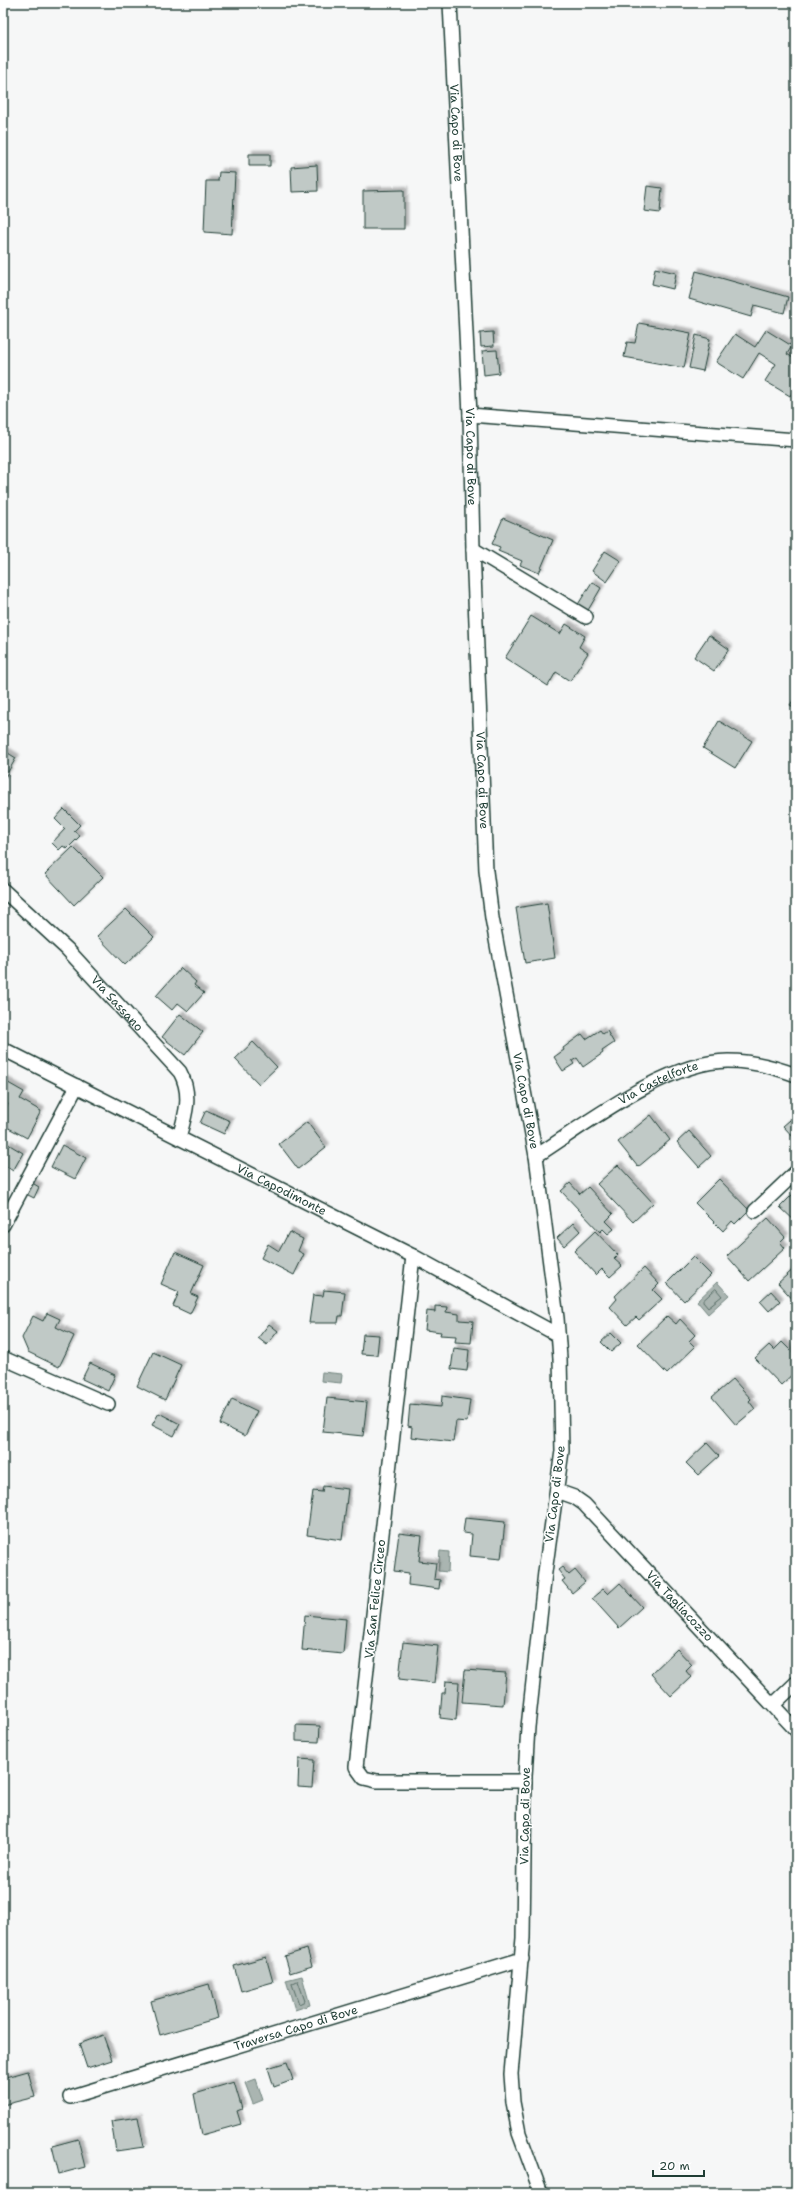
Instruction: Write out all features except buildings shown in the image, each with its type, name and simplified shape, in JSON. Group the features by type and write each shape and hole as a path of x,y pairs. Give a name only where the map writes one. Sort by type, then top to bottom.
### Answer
{"street":[{"name":"Via Capo di Bove","path":"450,3 470,415 472,549 488,885 536,1156 558,1335 562,1438 557,1491 541,1602 528,1727 525,1781 522,1958 512,2060 512,2096 519,2133 541,2193"},
{"path":"470,415 796,440"},
{"path":"472,549 586,617"},
{"name":"Via Sassano","path":"3,890 67,949 180,1072 185,1083 188,1100 179,1137"},
{"name":"Via Capodimonte","path":"3,1049 413,1256 558,1335"},
{"name":"Via Castelforte","path":"536,1156 636,1093 668,1077 700,1065 728,1061 744,1062 771,1067 796,1076"},
{"path":"3,1225 77,1086"},
{"path":"755,1210 796,1172"},
{"name":"Via San Felice Circeo","path":"413,1256 356,1767 364,1778 377,1781 525,1781"},
{"path":"3,1358 108,1404"},
{"name":"Via Tagliacozzo","path":"557,1491 574,1497 584,1504 796,1730"},
{"path":"773,1705 796,1683"},
{"name":"Traversa Capo di Bove","path":"70,2098 522,1958"}],"water":[{"path":"717,1282 729,1295 708,1314 697,1301"},
{"path":"322,1372 342,1374 341,1383 321,1381"},
{"path":"440,1551 449,1552 448,1572 438,1571"},
{"path":"302,1976 310,2005 295,2010 286,1980"},
{"path":"256,2079 263,2100 253,2104 245,2083"}]}
